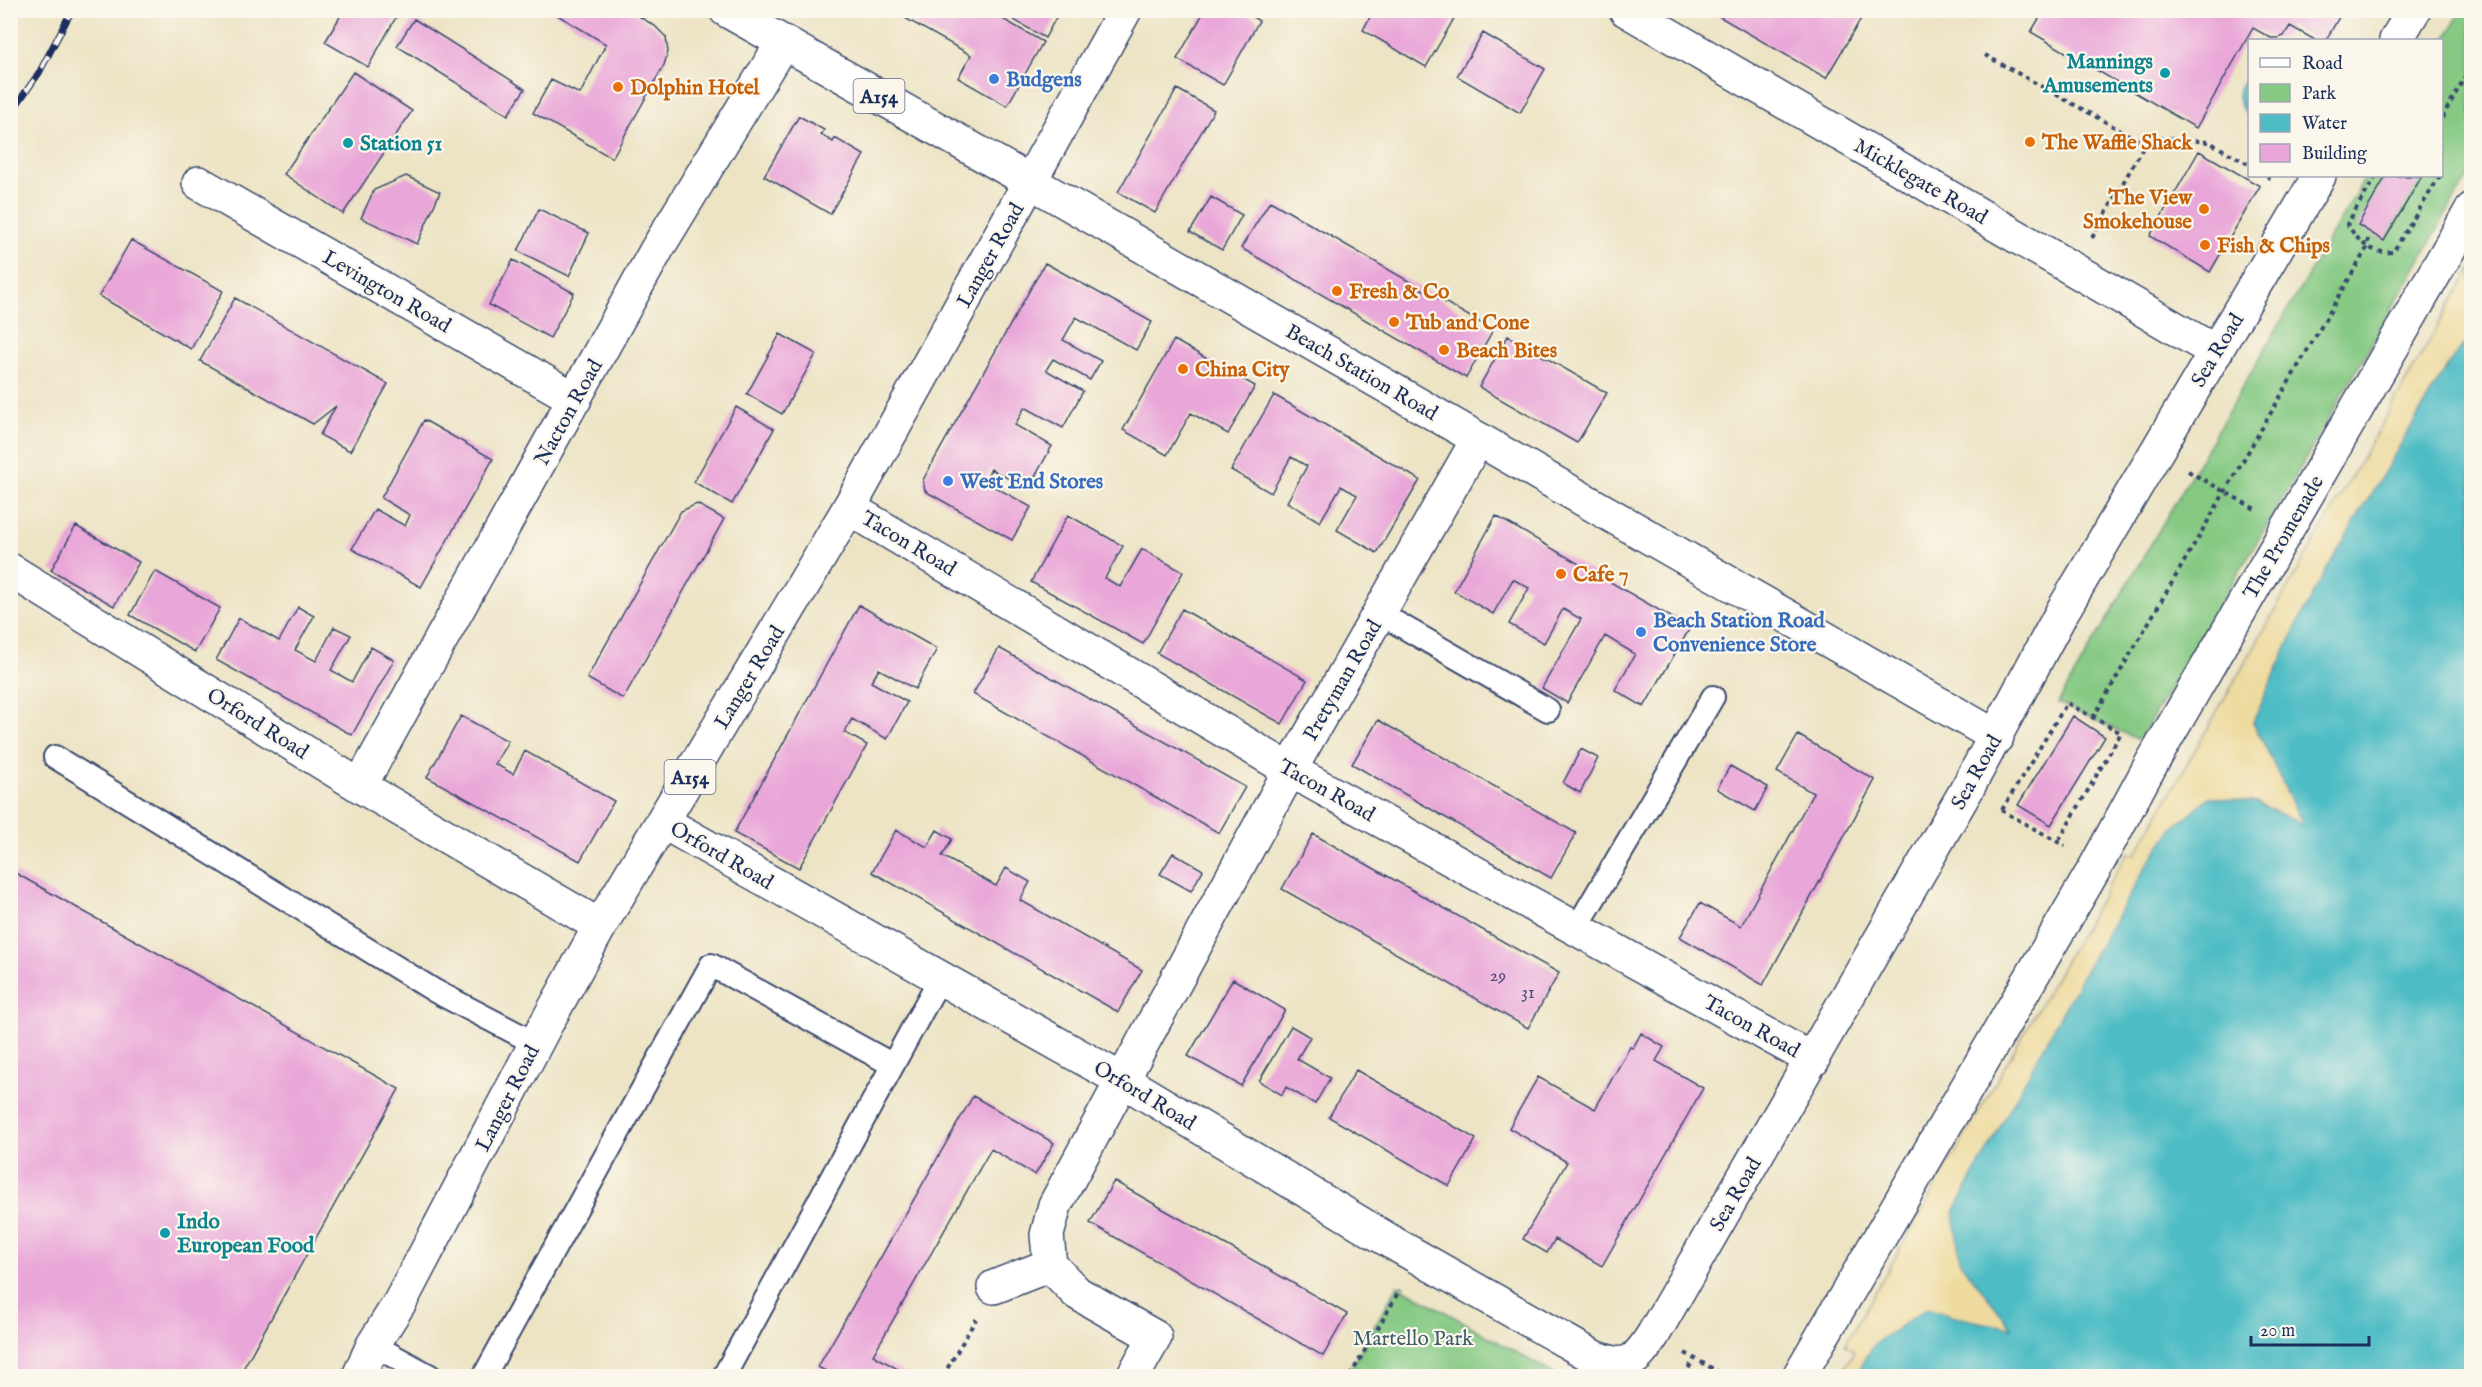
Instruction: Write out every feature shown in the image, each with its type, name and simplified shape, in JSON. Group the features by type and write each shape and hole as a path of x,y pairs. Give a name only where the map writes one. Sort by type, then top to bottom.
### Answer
{"street":[{"name":"Beach Station Road","path":"726,10 1031,182 1997,737"},
{"name":"Langer Road","path":"359,1377 373,1344 400,1302 432,1244 535,1043 600,926 849,508 1125,10"},
{"name":"Micklegate Road","path":"1626,10 2217,352"},
{"path":"2397,39 2414,10"},
{"name":"Nacton Road","path":"360,786 657,249 783,42"},
{"name":"Sea Road","path":"1627,1364 1641,1354 1653,1335 1997,737 2062,612 2318,177"},
{"name":"Levington Road","path":"200,183 575,399"},
{"name":"The Promenade","path":"1799,1377 2096,866 2149,768 2472,209"},
{"name":"Pretyman Road","path":"1050,1265 1047,1235 1055,1205 1290,770 1478,439"},
{"name":"Tacon Road","path":"849,508 1290,770 1813,1060"},
{"name":"Orford Road","path":"10,570 360,786 600,926"},
{"name":"Orford Road","path":"663,822 1122,1080 1393,1243 1542,1328 1611,1364 1627,1364"},
{"path":"994,1287 1050,1265 1077,1293 1155,1337 1133,1377"}],"lane":[{"path":"1379,613 1548,710"},
{"path":"1576,929 1713,697"},
{"path":"55,757 435,991 535,1043"},
{"path":"484,1377 711,965 893,1065"},
{"path":"724,1377 940,978"},
{"path":"373,1344 430,1377"}],"path":[{"path":"1985,55 2145,144"},
{"path":"2443,116 2472,64"},
{"path":"2074,269 2145,144 2164,138 2209,142 2248,164"},
{"path":"2375,177 2347,224 2367,248 2383,253 2393,252 2439,177"},
{"path":"2093,718 2227,492 2367,248 2368,239"},
{"path":"2155,453 2288,528"},
{"path":"2002,810 2067,703 2121,733 2058,842"},
{"path":"1967,789 2096,866"},
{"path":"1350,1377 1405,1281"},
{"path":"943,1377 994,1287"},
{"path":"1653,1335 1726,1377"},
{"path":"1684,1377 1694,1359"}],"green space":[{"path":"2461,11 2471,11 2471,171 2286,493 2139,740 2058,703 2365,177 2443,177 2443,44"},
{"name":"Martello Park","path":"1398,1285 1558,1376 1346,1376"}],"sand":[{"path":"2471,268 2471,729 2093,1376 1840,1376 1854,1351 1845,1345 2127,853 2135,855"}],"water":[{"path":"2248,78 2248,115 2241,107 2238,96 2240,86"},
{"path":"2471,336 2471,1376 1856,1376 1874,1344 1927,1308 1969,1320 2012,1328 1960,1262 1954,1212 2083,974 2147,865 2173,828 2209,797 2257,803 2303,825 2253,722 2299,621 2325,572 2449,363"}],"building":[{"path":"344,10 400,10 368,67 325,42"},
{"name":"Dolphin Hotel","path":"549,10 629,10 655,26 666,37 668,52 664,65 612,158 533,113 551,80 580,94 606,44"},
{"path":"906,10 987,10 1043,42 1007,106 958,78 971,55 903,17"},
{"path":"997,10 1060,10 1045,38"},
{"path":"1205,10 1242,10 1259,21 1223,85 1177,59"},
{"path":"1374,10 1448,10 1456,15 1426,67 1363,30"},
{"path":"1708,10 1862,10 1865,12 1826,78"},
{"name":"Mannings Amusements","path":"2044,10 2343,10 2327,39 2313,39 2290,26 2284,36 2279,38 2271,38 2253,28 2196,128 2031,32"},
{"path":"414,19 525,89 508,115 397,46"},
{"path":"1483,33 1545,69 1520,113 1457,76"},
{"name":"Station 51","path":"353,72 412,111 343,214 284,174"},
{"path":"1177,89 1214,110 1155,213 1118,192"},
{"path":"799,116 824,130 821,135 833,142 835,138 864,155 830,214 764,176"},
{"path":"2199,151 2260,186 2210,272 2150,236"},
{"path":"406,176 440,192 417,244 361,218 374,190"},
{"path":"2385,177 2421,177 2384,241 2358,225"},
{"path":"1211,197 1242,215 1222,250 1190,232"},
{"path":"1270,201 1493,330 1466,378 1241,248"},
{"path":"539,209 589,233 569,276 518,251"},
{"path":"131,240 223,291 191,349 99,296"},
{"path":"513,260 574,293 550,338 489,305"},
{"path":"1045,263 1152,322 1136,350 1076,317 1063,340 1101,361 1090,380 1053,359 1046,370 1083,391 1063,428 1025,407 1015,425 1052,446 1028,489 991,469 984,481 1031,507 1012,540 925,491 923,480"},
{"path":"235,298 388,384 350,451 320,435 336,406 313,424 200,361"},
{"path":"780,334 816,354 782,414 747,394"},
{"path":"1508,336 1607,393 1577,443 1479,387"},
{"path":"1174,340 1255,386 1228,434 1191,413 1167,455 1123,430"},
{"path":"1274,395 1420,480 1377,553 1337,530 1357,495 1341,486 1320,522 1287,502 1307,466 1291,457 1271,493 1231,470"},
{"path":"736,407 774,429 732,504 694,482"},
{"path":"424,420 493,459 421,587 352,549 375,509 405,526 410,515 381,498"},
{"path":"697,504 724,519 623,699 587,678 681,511"},
{"path":"1068,515 1123,546 1105,578 1120,587 1142,549 1183,572 1143,644 1031,582"},
{"path":"1496,516 1690,628 1644,707 1615,690 1635,654 1605,636 1567,703 1542,688 1581,619 1563,609 1544,643 1509,624 1529,588 1513,579 1493,614 1454,591"},
{"path":"76,526 139,562 114,606 51,570"},
{"path":"155,571 220,608 195,652 130,615"},
{"path":"859,605 937,649 915,689 879,669 871,682 907,702 887,739 852,719 844,732 867,745 799,868 734,833"},
{"path":"298,607 314,616 295,650 316,661 334,627 351,635 331,670 352,682 371,647 394,660 352,735 216,660 239,618 279,641"},
{"path":"1182,609 1307,680 1282,724 1157,653"},
{"path":"999,648 1245,787 1219,833 973,694"},
{"path":"461,716 508,741 495,764 513,774 525,751 614,801 580,861 427,777"},
{"path":"2073,716 2105,737 2051,825 2018,805"},
{"path":"1378,720 1576,833 1551,878 1352,764"},
{"path":"1798,735 1875,780 1763,985 1680,937 1700,903 1741,926 1813,793 1777,772"},
{"path":"1581,749 1598,758 1580,793 1563,783"},
{"path":"1730,766 1768,787 1755,811 1717,789"},
{"path":"896,830 927,847 937,830 952,839 942,856 996,886 1006,868 1030,882 1020,900 1142,970 1118,1012 872,872"},
{"path":"1313,834 1559,973 1528,1028 1282,889"},
{"path":"1173,853 1203,870 1191,891 1160,874"},
{"name":"Indo European Food","path":"10,870 399,1089 239,1376 10,1376"},
{"path":"1233,979 1285,1010 1241,1086 1188,1056"},
{"path":"1291,1026 1310,1037 1297,1059 1330,1078 1315,1104 1286,1087 1282,1095 1259,1081"},
{"path":"1641,1033 1664,1047 1656,1061 1703,1088 1602,1266 1555,1239 1547,1253 1523,1239 1567,1162 1509,1128 1538,1077 1595,1109 1630,1047 1633,1048"},
{"path":"1356,1070 1476,1139 1449,1186 1329,1117"},
{"path":"973,1096 1054,1143 1035,1175 991,1149 873,1355 910,1376 835,1376 818,1367"},
{"path":"1114,1181 1347,1314 1323,1356 1090,1223"}],"railway":[{"path":"10,114 39,73 72,10"}],"place":[{"name":"Mannings Amusements","path":"2165,73"},
{"name":"Budgens","path":"994,79"},
{"name":"Dolphin Hotel","path":"618,87"},
{"name":"The Waffle Shack","path":"2030,142"},
{"name":"Station 51","path":"348,143"},
{"name":"The View Smokehouse","path":"2204,209"},
{"name":"Fish & Chips","path":"2205,245"},
{"name":"Fresh & Co","path":"1337,291"},
{"name":"Tub and Cone","path":"1394,322"},
{"name":"Beach Bites","path":"1444,350"},
{"name":"China City","path":"1183,369"},
{"name":"West End Stores","path":"948,481"},
{"name":"Cafe 7","path":"1561,574"},
{"name":"Beach Station Road Convenience Store","path":"1641,632"},
{"name":"Indo European Food","path":"165,1233"}]}
